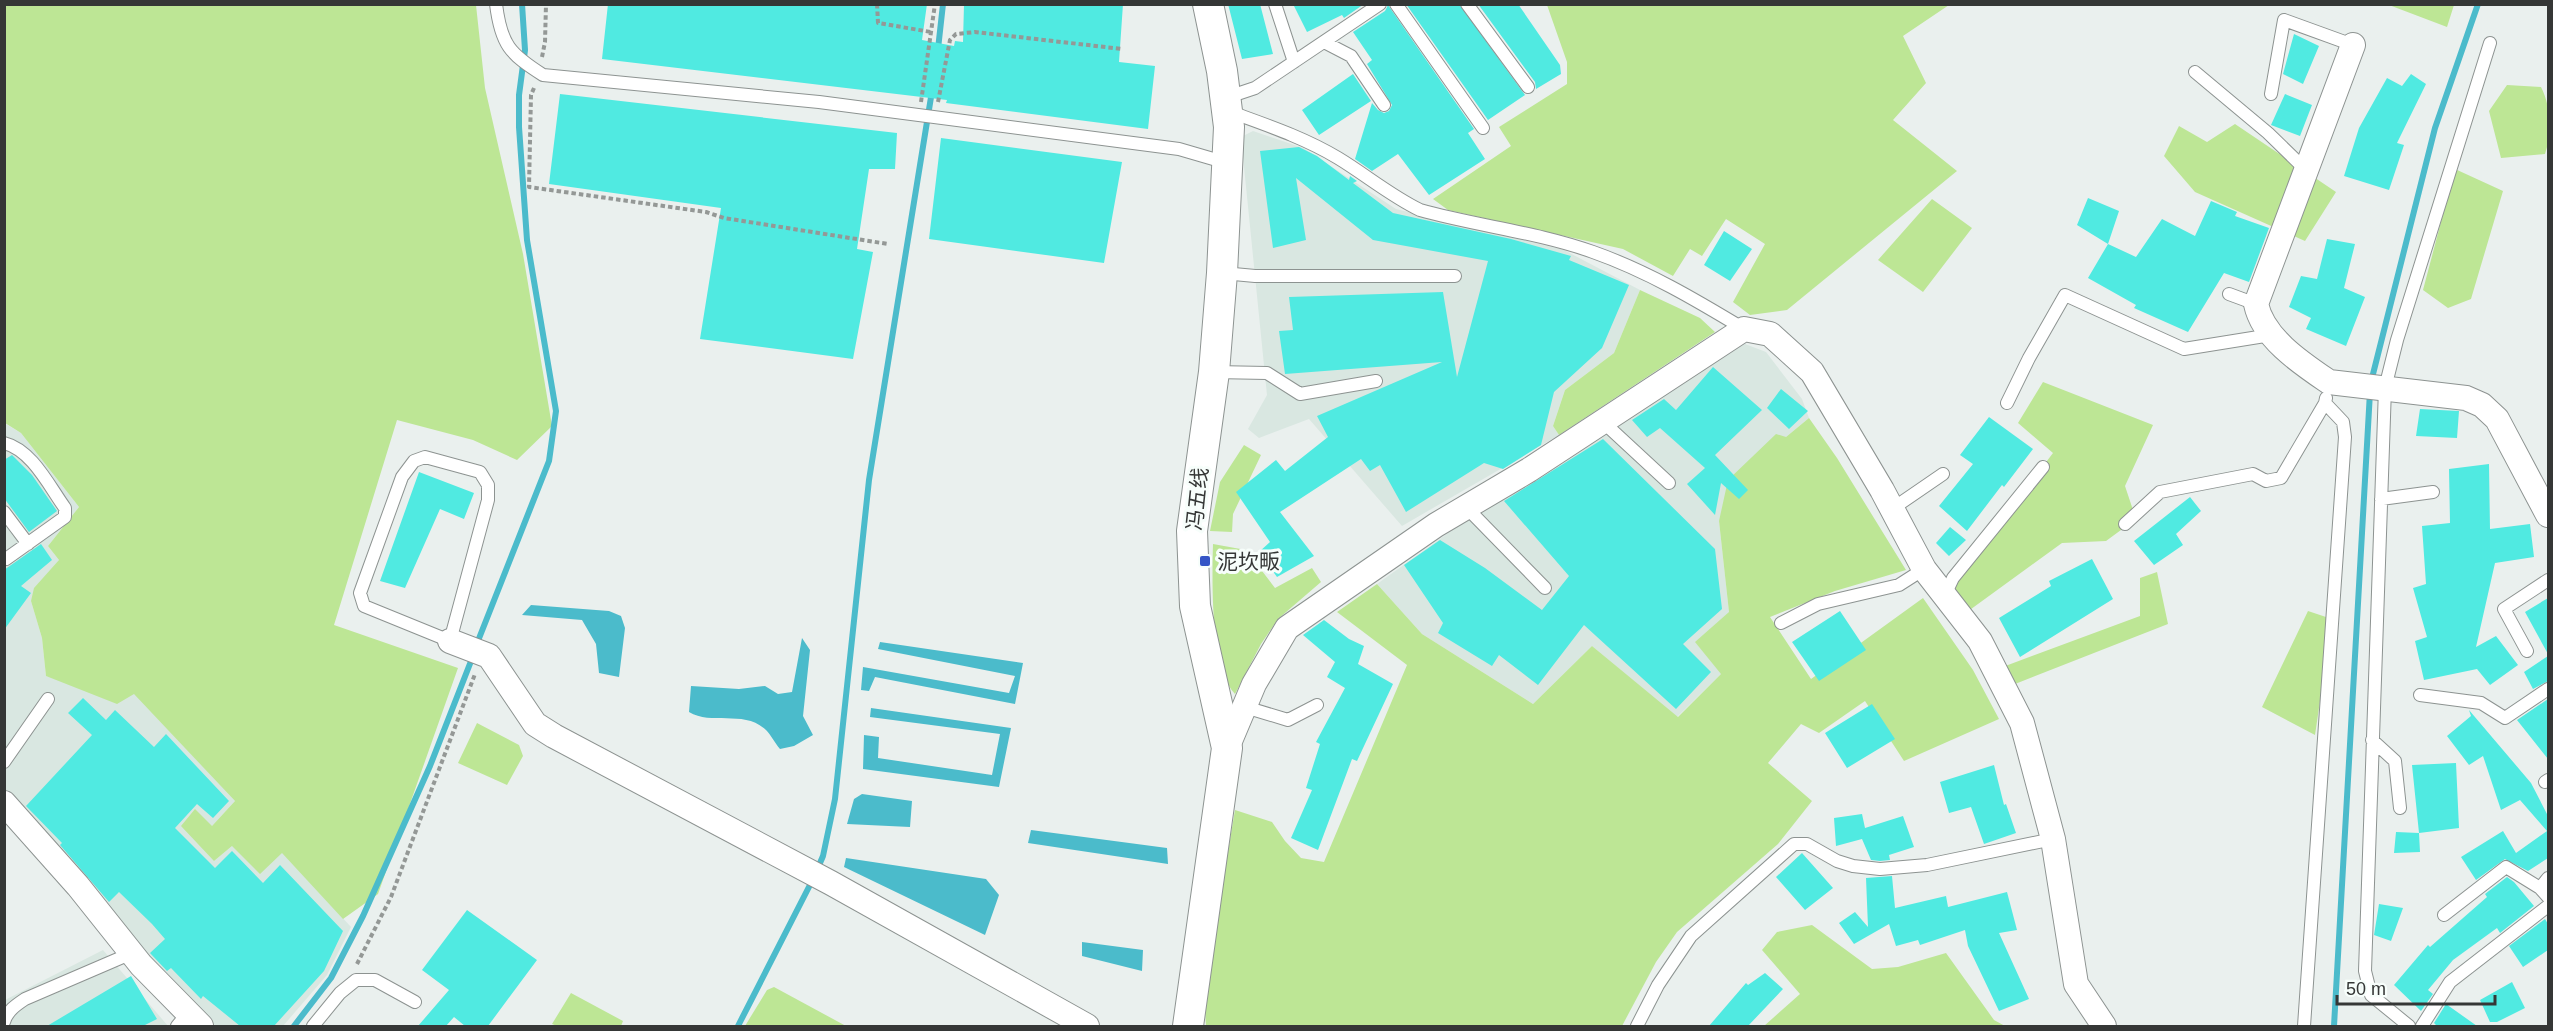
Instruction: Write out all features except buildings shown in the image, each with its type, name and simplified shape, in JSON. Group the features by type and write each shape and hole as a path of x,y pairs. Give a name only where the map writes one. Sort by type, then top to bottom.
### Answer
{"street":[{"name":"冯五线","path":"1188,1026 1227,748 1195,606 1192,531 1214,372 1222,273 1229,127 1222,71 1208,4"},
{"path":"2353,45 2256,304 2259,319 2271,334 2310,369 2327,392 2356,385 2466,398 2482,405 2497,419 2548,515"},
{"path":"1227,748 1254,684 1287,628 1417,538 1529,470 1744,329 1770,334 1812,372 1924,568 1980,641 2022,723 2053,839 2076,984 2104,1026"},
{"path":"450,641 489,656 535,724 831,882 1087,1026"},
{"path":"4,803 78,886 188,1022"}],"lane":[{"path":"496,4 504,39 516,58 543,75 819,102 1179,149 1227,163"},
{"path":"1275,4 1294,62"},
{"path":"1226,104 1255,88 1380,4"},
{"path":"1396,4 1483,128"},
{"path":"1467,4 1528,87"},
{"path":"2271,94 2284,20 2353,45"},
{"path":"1324,42 1352,56 1384,105"},
{"path":"2409,1026 2371,995 2365,971 2385,388 2397,340 2490,43"},
{"path":"2195,72 2268,133 2306,170"},
{"path":"1226,104 1298,136 1420,210 1532,234 1594,253 1675,288 1744,329"},
{"path":"1222,273 1255,276 1455,276"},
{"path":"2229,294 2256,304"},
{"path":"2007,403 2029,358 2065,296 2184,349 2271,334"},
{"path":"1214,372 1267,373 1300,394 1376,381"},
{"path":"2126,524 2160,492 2253,474 2266,481 2281,478 2327,392"},
{"path":"2304,1026 2345,437 2343,422 2327,392"},
{"path":"1602,421 1670,483"},
{"path":"4,558 65,517 65,508 28,457 15,446 5,444"},
{"path":"425,457 480,472 488,485 488,500 450,641 364,606 360,593 402,477 414,460 425,457"},
{"path":"1945,595 1953,578 2043,467"},
{"path":"1892,509 1943,474"},
{"path":"2381,499 2433,492"},
{"path":"1466,507 1545,588"},
{"path":"4,512 28,544"},
{"path":"1781,623 1818,604 1899,585 1924,568"},
{"path":"2527,651 2504,609 2548,580"},
{"path":"2420,695 2481,703 2505,718 2548,689"},
{"path":"4,762 48,699"},
{"path":"1245,707 1288,720 1317,705"},
{"path":"2372,741 2395,761 2400,808"},
{"path":"1637,1026 1658,985 1691,936 1794,844 1808,844 1837,861 1853,866 1880,869 1927,865 2053,839"},
{"path":"2444,915 2506,867 2544,892 2548,878"},
{"path":"2422,1026 2450,982 2548,906"},
{"path":"4,1022 12,1009 25,999 132,953"},
{"path":"314,1026 340,993 356,980 375,980 415,1002"}],"path":[{"path":"546,4 545,42 531,95 529,187 706,212 724,219 888,244"},
{"path":"877,4 878,22 931,32"},
{"path":"919,115 935,4"},
{"path":"935,117 950,40 956,34 975,32 1122,49"},
{"path":"356,980 354,970 391,897 482,653"}],"shaded area":[{"path":"1253,131 1303,148 1396,209 1564,250 1640,290 1614,353 1565,390 1553,426 1559,435 1402,526 1309,419 1259,438 1248,429 1267,395 1241,137"},
{"path":"1745,344 1766,352 1802,399 1809,418 1786,437 1719,521 1729,612 1721,674 1677,717 1592,646 1533,704 1422,634 1377,584 1486,506"},
{"path":"4,423 21,433 79,507 48,546 59,560 31,601 42,638 46,676 134,693 235,801 212,826 214,861 232,846 282,852 351,927 327,975 283,1026 216,1026 149,964 5,793"},
{"path":"103,950 168,1026 5,1026 5,1000"}],"green space":[{"path":"4,5 476,5 485,88 523,254 552,426 517,460 473,440 397,420 334,625 458,668 378,894 343,919 282,853 260,874 232,846 214,861 181,826 195,809 212,826 235,801 134,694 117,704 46,676 42,638 31,601 34,588 59,560 48,546 79,507 21,433 5,423"},
{"path":"1547,5 1949,5 1903,36 1926,83 1893,120 1957,171 1787,310 1750,315 1733,302 1765,244 1726,219 1702,256 1690,249 1673,276 1623,249 1448,210 1433,199 1511,146 1499,127 1567,84 1567,62"},
{"path":"2389,5 2454,5 2447,27"},
{"path":"2507,85 2541,87 2547,103 2549,120 2549,137 2545,154 2501,158 2489,111"},
{"path":"2235,124 2336,192 2305,241 2195,192 2164,156 2179,126 2207,142"},
{"path":"2455,169 2503,191 2471,299 2448,308 2423,290"},
{"path":"1932,199 1972,228 1923,292 1878,260"},
{"path":"1640,290 1700,318 1715,332 1559,435 1553,426 1565,390 1614,353"},
{"path":"2043,382 2153,425 2125,486 2136,519 2106,541 2062,543 1967,612 1952,586 2053,453 2018,423"},
{"path":"1809,418 1837,458 1906,570 1835,591 1770,617 1811,679 1923,598 1973,670 1999,719 1904,761 1865,701 1819,733 1801,724 1768,763 1812,801 1778,844 1677,932 1656,962 1622,1026 1206,1026 1204,995 1235,810 1272,822 1301,858 1324,862 1407,665 1337,612 1377,584 1422,634 1533,704 1592,646 1678,717 1721,674 1695,642 1729,612 1719,521 1728,480 1776,434 1786,437"},
{"path":"1244,445 1261,455 1233,514 1232,532 1210,531 1220,482"},
{"path":"1213,544 1246,550 1275,588 1312,568 1321,582 1278,619 1261,644 1235,694 1227,682 1217,644 1212,579"},
{"path":"2157,572 2168,624 2010,686 2000,668 2140,616 2140,578"},
{"path":"2308,611 2332,619 2315,735 2262,707"},
{"path":"477,723 519,745 523,756 507,785 458,763"},
{"path":"1812,925 1872,969 1898,967 1946,953 1994,1020 2005,1026 1764,1026 1800,994 1762,950 1777,932"},
{"path":"774,987 846,1026 745,1026 767,990"},
{"path":"571,993 623,1021 621,1026 557,1026 552,1024"}],"water":[{"path":"531,605 609,611 621,616 625,628 619,677 599,673 596,644 582,620 522,615"},
{"path":"802,638 810,650 803,716 813,735 794,746 780,749 768,732 748,720 708,718 689,712 691,686 739,689 765,686 778,694 792,692"},
{"path":"880,642 1023,663 1015,704 875,677 869,691 861,690 863,667 1009,693 1015,676 878,649"},
{"path":"871,708 1011,728 999,787 863,769 864,735 879,737 878,758 992,775 1000,734 870,717"},
{"path":"862,794 912,801 910,827 847,824 854,799"},
{"path":"1031,830 1167,848 1168,864 1028,843"},
{"path":"846,858 986,879 999,895 985,935 844,867"},
{"path":"1082,942 1143,950 1142,971 1082,956"}],"waterway":[{"path":"476,646 549,461 556,411 527,240 519,127 519,95 525,50 522,4"},
{"path":"938,49 943,4"},
{"path":"2371,382 2435,128 2478,4"},
{"path":"817,870 823,856 835,799 869,480 932,91"},
{"path":"2334,1026 2370,392"},
{"path":"294,1026 331,978 363,916 430,766 473,656"},
{"path":"738,1026 813,879"}],"place":[{"name":"泥坎畈","path":"1205,561"}]}
